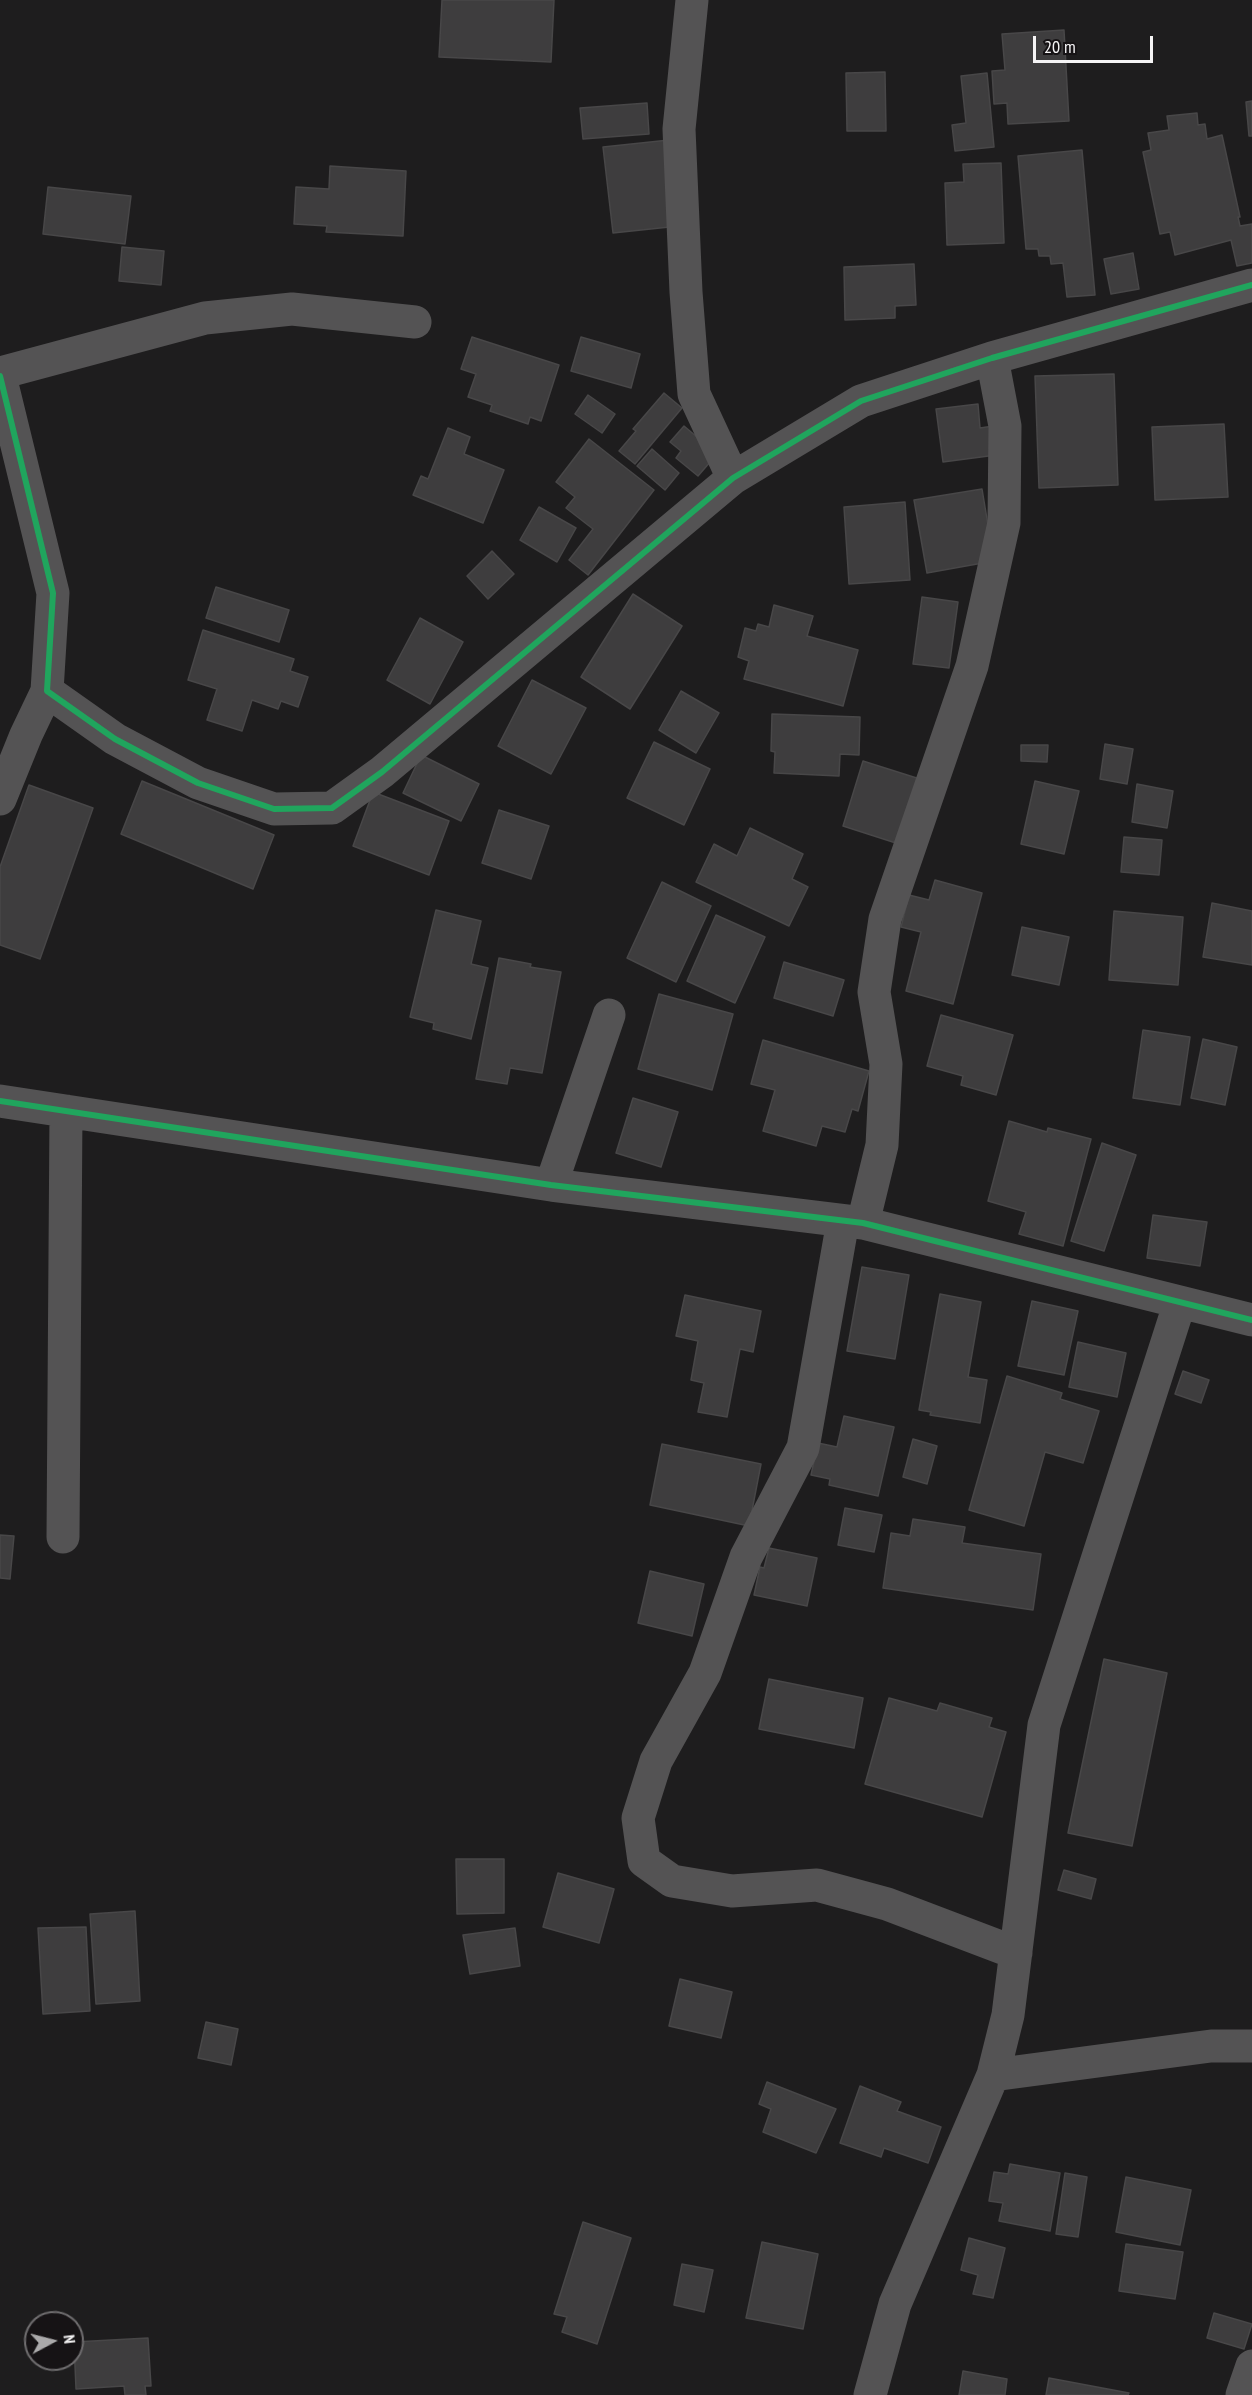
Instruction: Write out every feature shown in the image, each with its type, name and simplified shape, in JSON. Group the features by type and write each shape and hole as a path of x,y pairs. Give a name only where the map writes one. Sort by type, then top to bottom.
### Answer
{"street":[{"path":"693,0 679,129 686,292 694,394 733,478"},
{"path":"47,691 115,739 198,783 274,809 332,808 382,772 733,478 861,401 992,358 1252,285"},
{"path":"0,799 47,691 53,593 0,374 205,318 292,309 415,322"},
{"path":"992,358 1005,426 1004,523 972,666 885,919 874,992 886,1064 882,1145 853,1222 802,1448 746,1557 705,1673 656,1761 639,1818 644,1861 672,1881 732,1892 817,1885 887,1904 1016,1953"},
{"path":"551,1185 609,1014"},
{"path":"0,1101 551,1185 853,1222 1252,1320"},
{"path":"63,1537 66,1111"},
{"path":"870,2395 895,2304 993,2074 1008,2015 1044,1725 1179,1302"},
{"path":"993,2074 1211,2046 1252,2046"},
{"path":"1242,2395 1252,2366"}],"building":[{"path":"442,0 554,0 551,62 439,57"},
{"path":"1064,30 1069,121 1008,124 1007,103 994,104 992,71 1005,70 1002,34"},
{"path":"885,72 886,131 847,131 846,73"},
{"path":"987,73 994,147 955,151 952,125 966,123 961,76"},
{"path":"1252,101 1252,136 1249,136 1246,102"},
{"path":"647,103 649,134 583,139 580,108"},
{"path":"1197,113 1198,125 1205,124 1207,139 1222,135 1240,226 1252,224 1252,263 1237,266 1231,240 1175,255 1170,232 1160,234 1143,152 1151,150 1148,133 1169,130 1167,116"},
{"path":"669,140 679,226 613,233 603,147"},
{"path":"1082,150 1095,295 1067,297 1063,263 1051,264 1050,256 1039,256 1038,249 1026,249 1018,156"},
{"path":"1001,163 1004,243 947,245 945,183 964,182 963,164"},
{"path":"330,166 406,171 403,236 326,232 327,226 294,224 296,187 329,189"},
{"path":"48,187 131,196 125,244 43,234"},
{"path":"122,247 164,251 161,285 119,281"},
{"path":"1133,253 1139,289 1111,294 1104,259"},
{"path":"914,264 916,305 895,306 895,318 845,320 844,267"},
{"path":"472,337 559,365 541,421 530,417 528,424 490,411 492,405 468,397 476,374 461,369"},
{"path":"581,337 640,354 631,388 571,371"},
{"path":"1114,374 1118,485 1039,488 1035,376"},
{"path":"664,393 682,408 635,464 619,451 636,431 633,429"},
{"path":"588,395 615,414 602,433 575,414"},
{"path":"978,404 980,428 1000,425 1004,454 943,462 936,409"},
{"path":"1224,424 1228,497 1155,500 1152,427"},
{"path":"684,426 717,454 698,476 676,458 681,451 670,442"},
{"path":"448,428 470,437 464,454 504,470 483,523 413,495 421,476 428,479"},
{"path":"589,439 654,490 588,575 569,560 593,529 566,508 575,497 556,482"},
{"path":"652,449 679,473 665,490 637,466"},
{"path":"982,489 994,561 927,573 914,500"},
{"path":"905,502 910,580 849,584 844,507"},
{"path":"539,507 576,528 557,562 520,540"},
{"path":"492,551 514,574 488,599 467,576"},
{"path":"216,587 289,610 279,642 206,618"},
{"path":"633,594 682,626 630,709 581,677"},
{"path":"922,597 958,602 949,668 913,664"},
{"path":"774,605 813,616 807,636 858,650 843,706 744,679 749,661 738,657 745,628 756,631 758,624 769,627"},
{"path":"420,618 463,642 430,704 387,680"},
{"path":"203,630 294,659 290,671 308,677 298,707 281,701 278,709 252,700 242,731 207,720 217,689 188,680"},
{"path":"532,680 586,708 551,774 498,746"},
{"path":"681,691 719,713 696,753 659,730"},
{"path":"772,714 860,717 859,755 840,754 839,776 774,773 775,752 771,751"},
{"path":"654,742 710,769 684,825 627,798"},
{"path":"1105,744 1133,749 1127,784 1100,779"},
{"path":"1021,745 1048,745 1047,762 1021,761"},
{"path":"421,755 479,784 461,821 403,793"},
{"path":"863,761 923,780 902,845 843,826"},
{"path":"142,781 274,835 253,889 121,834"},
{"path":"1035,781 1079,791 1064,854 1021,844"},
{"path":"1137,784 1173,791 1167,828 1132,822"},
{"path":"29,785 93,808 40,959 0,945 0,867"},
{"path":"373,792 449,821 429,875 353,846"},
{"path":"499,810 549,826 531,879 482,863"},
{"path":"750,828 803,854 792,879 808,887 789,926 696,882 714,844 737,856"},
{"path":"1124,837 1162,840 1159,875 1121,872"},
{"path":"935,880 982,893 953,1004 906,991 921,932 901,927 909,895 929,900"},
{"path":"662,882 711,906 676,982 627,958"},
{"path":"1212,903 1252,911 1252,965 1203,957"},
{"path":"436,910 481,921 471,964 488,968 471,1039 433,1029 434,1023 410,1017"},
{"path":"1114,911 1183,917 1178,985 1109,980"},
{"path":"716,915 765,937 735,1003 687,981"},
{"path":"1022,927 1069,937 1059,985 1012,975"},
{"path":"499,958 531,964 530,967 561,972 542,1073 510,1068 507,1084 476,1079"},
{"path":"784,962 844,980 833,1016 774,998"},
{"path":"659,994 733,1014 712,1090 638,1069"},
{"path":"941,1015 1013,1035 996,1095 961,1085 963,1076 927,1066"},
{"path":"1143,1030 1190,1037 1180,1105 1133,1098"},
{"path":"1203,1039 1237,1047 1225,1105 1191,1098"},
{"path":"763,1040 869,1071 858,1111 852,1109 845,1132 822,1126 816,1146 763,1131 775,1090 751,1084"},
{"path":"633,1098 678,1112 661,1167 616,1153"},
{"path":"1009,1121 1047,1132 1048,1128 1091,1139 1063,1246 1019,1234 1026,1212 988,1201"},
{"path":"1102,1143 1136,1155 1104,1251 1071,1241"},
{"path":"1153,1215 1207,1222 1200,1266 1147,1258"},
{"path":"862,1267 909,1275 895,1359 847,1351"},
{"path":"940,1294 981,1302 968,1377 987,1380 980,1423 930,1415 931,1412 919,1410"},
{"path":"685,1295 761,1311 753,1352 740,1349 727,1417 698,1412 704,1383 691,1380 698,1341 676,1336"},
{"path":"1032,1301 1078,1311 1064,1375 1018,1366"},
{"path":"1078,1342 1126,1353 1117,1397 1069,1387"},
{"path":"1183,1371 1209,1380 1201,1403 1175,1394"},
{"path":"1007,1376 1062,1393 1060,1399 1099,1411 1083,1463 1045,1452 1024,1526 969,1510"},
{"path":"844,1416 894,1427 878,1496 829,1485 830,1479 811,1475 818,1443 837,1447"},
{"path":"913,1439 937,1446 927,1484 903,1477"},
{"path":"662,1444 761,1464 749,1526 650,1505"},
{"path":"845,1508 882,1515 874,1552 838,1545"},
{"path":"913,1519 965,1527 962,1543 1041,1554 1033,1610 883,1588 891,1533 910,1536"},
{"path":"0,1535 14,1536 10,1579 0,1578"},
{"path":"769,1548 817,1558 807,1606 754,1595 760,1567 764,1568"},
{"path":"650,1571 704,1584 692,1636 638,1623"},
{"path":"1104,1659 1167,1673 1132,1846 1068,1833"},
{"path":"769,1679 863,1698 854,1748 759,1729"},
{"path":"889,1698 937,1711 940,1703 992,1718 989,1727 1006,1732 982,1817 865,1784"},
{"path":"456,1859 504,1859 504,1913 457,1914"},
{"path":"1064,1870 1096,1879 1091,1899 1058,1890"},
{"path":"558,1873 614,1889 599,1943 543,1927"},
{"path":"135,1911 140,2001 96,2004 90,1914"},
{"path":"86,1927 90,2011 43,2014 38,1928"},
{"path":"515,1928 520,1966 470,1974 463,1935"},
{"path":"680,1979 732,1992 721,2038 669,2026"},
{"path":"206,2022 238,2029 231,2065 198,2058"},
{"path":"767,2082 836,2109 816,2153 763,2132 771,2109 759,2104"},
{"path":"860,2086 901,2102 897,2111 941,2127 928,2163 884,2148 881,2157 840,2143"},
{"path":"1010,2164 1060,2173 1050,2231 999,2221 1003,2203 989,2201 994,2172 1008,2174"},
{"path":"1065,2173 1087,2177 1078,2237 1056,2234"},
{"path":"1126,2177 1191,2190 1180,2245 1116,2232"},
{"path":"583,2222 631,2238 597,2344 562,2332 567,2317 554,2314"},
{"path":"969,2238 1005,2248 993,2298 973,2294 978,2275 961,2270"},
{"path":"762,2242 818,2254 803,2329 746,2318"},
{"path":"1126,2244 1183,2252 1175,2299 1119,2291"},
{"path":"682,2264 713,2270 704,2312 674,2305"},
{"path":"1214,2313 1252,2324 1244,2349 1207,2338"},
{"path":"148,2338 151,2386 145,2386 146,2395 125,2395 124,2386 76,2389 75,2371 84,2371 84,2341"},
{"path":"963,2371 1007,2379 1005,2395 959,2395"},
{"path":"1049,2378 1129,2393 1128,2395 1046,2395"}],"cycle path":[{"path":"0,376 53,593 47,691 115,739 198,783 274,809 332,808 382,772 733,478 861,401 992,358 1252,285"},
{"path":"0,1101 551,1185 863,1223 1252,1320"}]}
